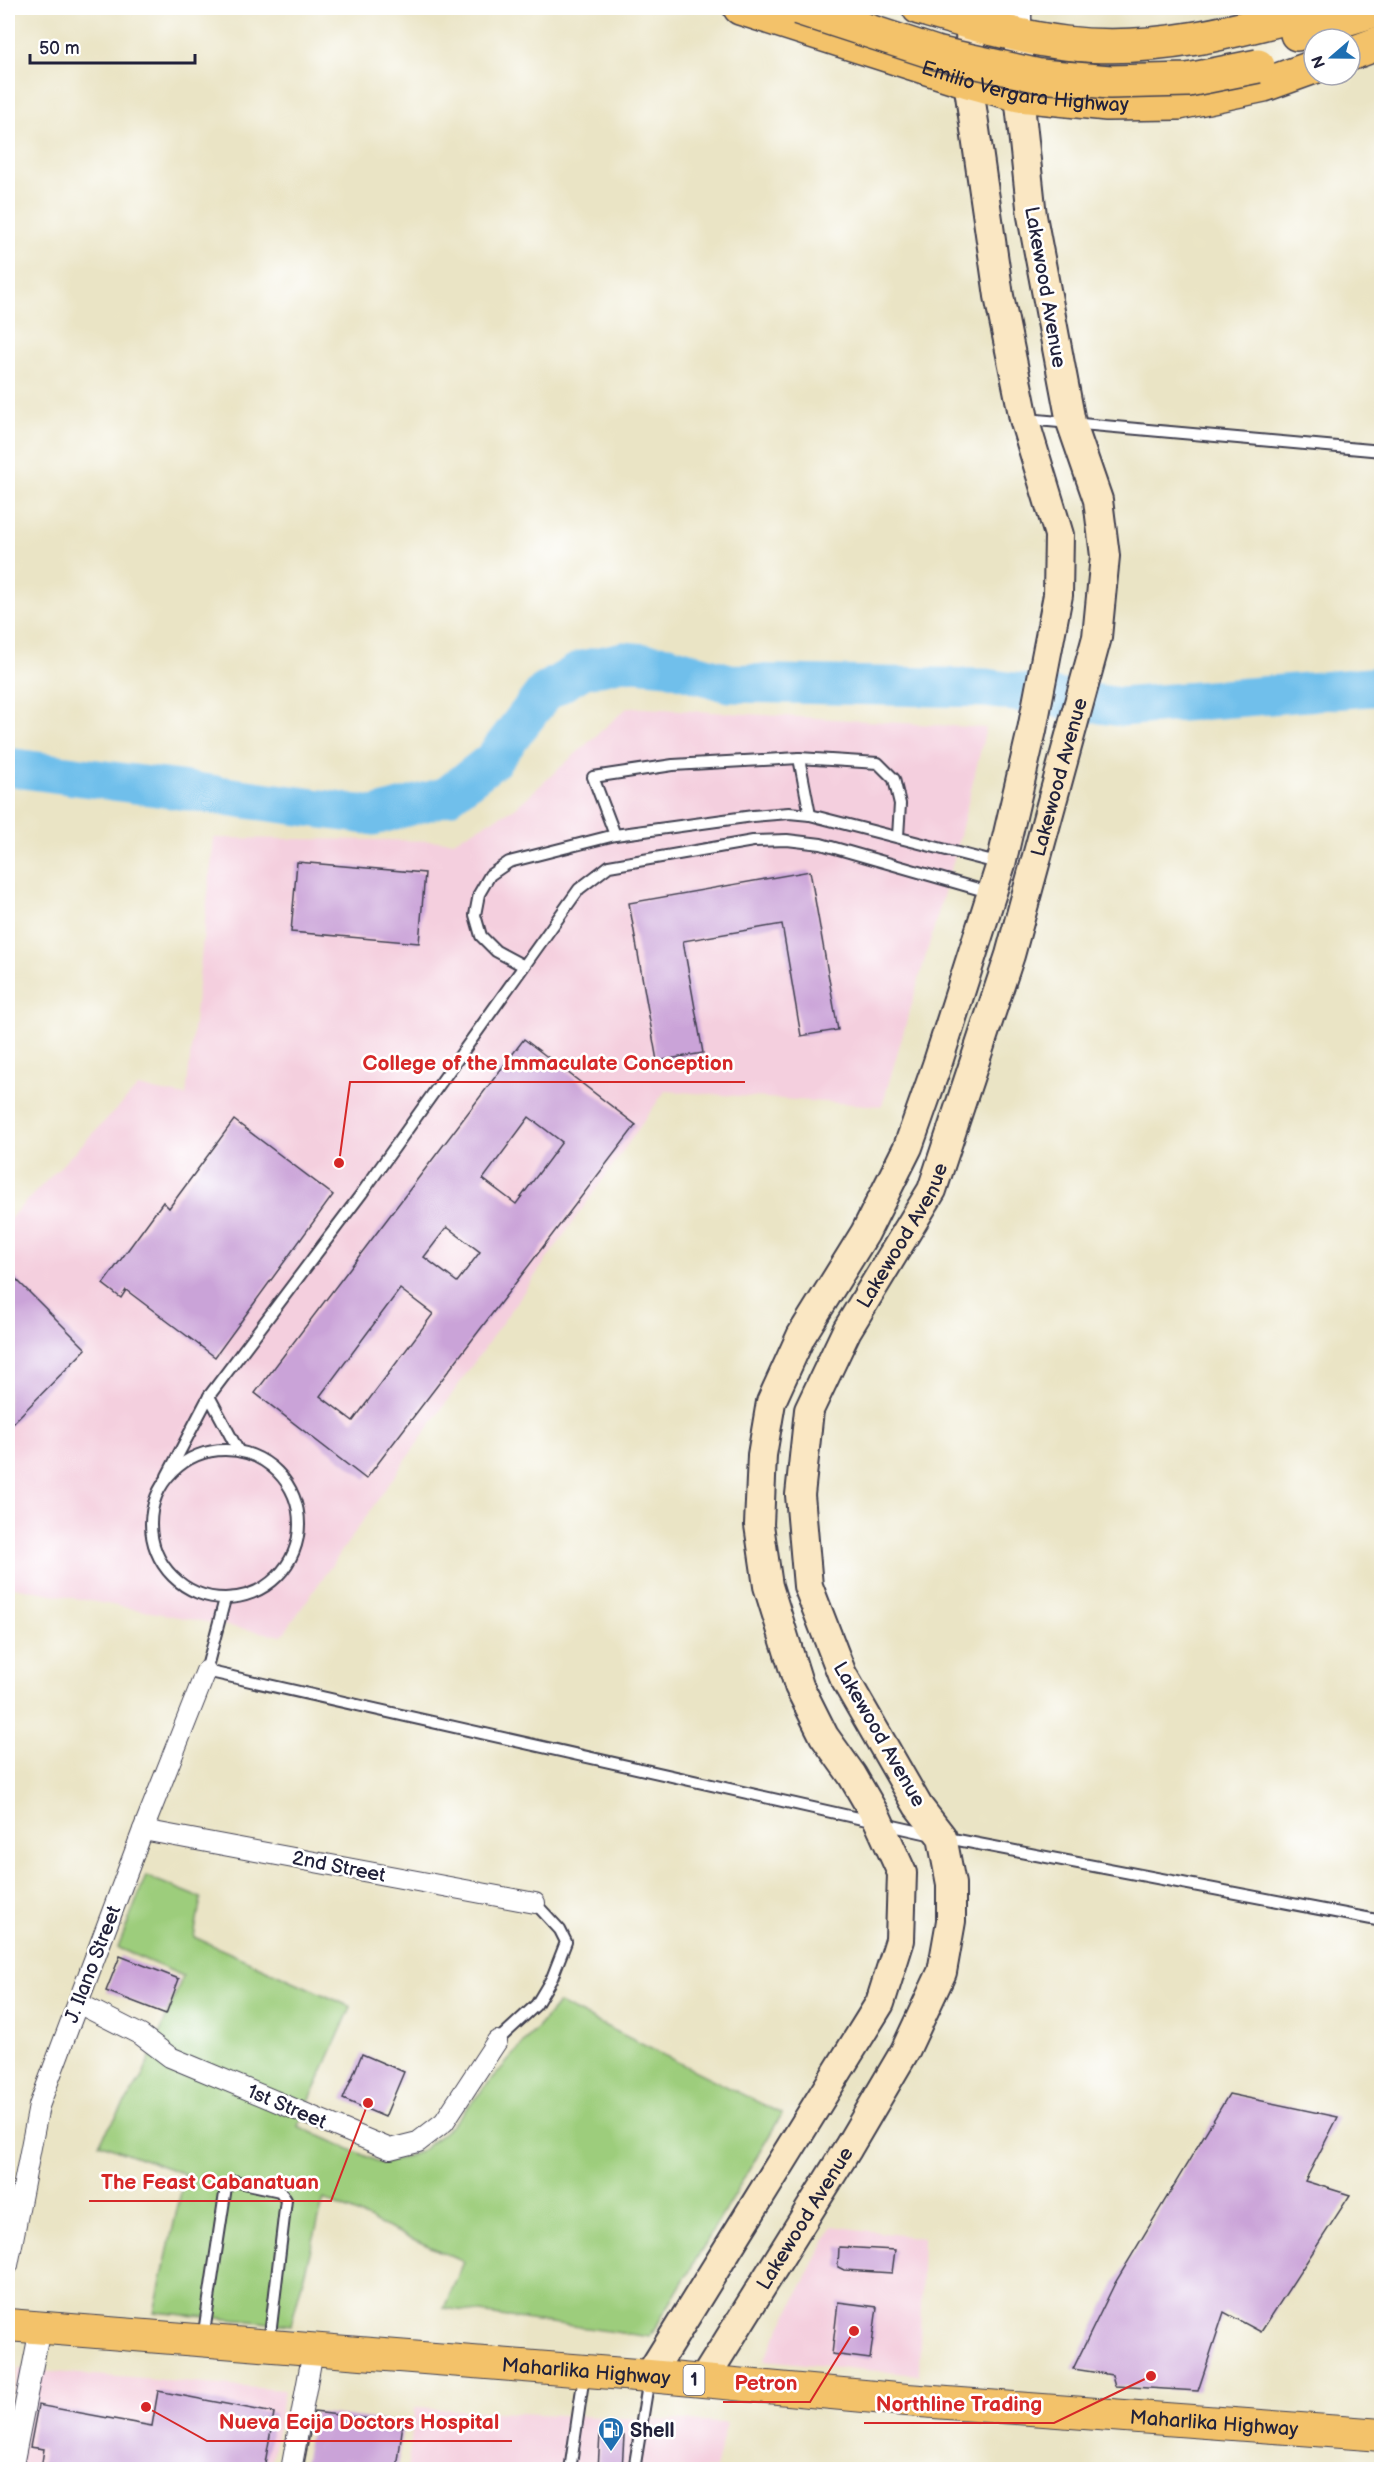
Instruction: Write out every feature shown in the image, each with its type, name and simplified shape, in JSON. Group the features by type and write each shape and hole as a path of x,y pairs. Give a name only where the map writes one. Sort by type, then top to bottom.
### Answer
{"highway":[{"name":"Emilio Vergara Highway","path":"740,8 968,81 1019,95 1107,104 1179,103 1264,85 1302,71"},
{"name":"Emilio Vergara Highway","path":"798,8 936,53 1040,76 1110,82 1188,80 1256,57 1382,8"},
{"name":"Emilio Vergara Highway","path":"860,8 940,34 1044,57 1114,63 1192,61 1256,57 1302,48"},
{"path":"919,8 1019,21 1066,43 1113,45 1180,42 1247,28 1322,8"},
{"path":"1362,30 1382,23"},
{"path":"1362,50 1382,42"}],"main road":[{"name":"Lakewood Avenue","path":"649,2376 880,2003 900,1940 902,1873 878,1820 852,1775 824,1736 796,1675 768,1586 759,1525 762,1455 771,1401 801,1336 865,1233 908,1147 993,893 1032,730 1058,595 1059,535 1024,419 999,296 968,81 971,15"},
{"name":"Lakewood Avenue","path":"703,2381 900,2061 942,1972 951,1921 951,1884 942,1837 918,1806 842,1674 808,1586 800,1495 809,1410 847,1330 932,1190 1010,955 1097,637 1105,556 1098,500 1071,422 1032,216 1019,95 1019,21"},
{"name":"Maharlika Highway","path":"8,2325 649,2376 907,2400 1382,2435"}],"street":[{"name":"J. Ilano Street","path":"8,2265 39,2106 143,1830 206,1671"},
{"name":"2nd Street","path":"143,1830 535,1903"},
{"name":"1st Street","path":"78,2003 141,2035 170,2057 390,2150 418,2142 444,2122 497,2041"},
{"path":"12,2469 40,2329"},
{"path":"291,2469 314,2350"}],"lane":[{"path":"1024,419 1382,451"},
{"path":"615,835 593,777 673,765 799,758 878,763 894,779 900,804 898,836"},
{"path":"799,758 810,814"},
{"path":"522,965 496,951 481,936 475,915 479,894 490,875 509,862 615,835 753,816 810,814 1001,864"},
{"path":"167,1476 187,1459 212,1450 238,1450 264,1460 285,1479 297,1503 300,1531 292,1558 276,1580 252,1594 225,1599 201,1595 180,1584 164,1566 153,1544 151,1521 155,1497 209,1396 362,1193 522,965 579,889 609,866 753,841 787,840 821,843 993,893"},
{"path":"209,1396 238,1450"},
{"path":"225,1599 206,1671 878,1820 942,1837 1382,1921"},
{"path":"497,2041 536,2005 552,1978 566,1942 560,1930 535,1903"},
{"path":"203,2342 226,2187 234,2181 280,2191 286,2200 269,2347"},
{"path":"570,2469 584,2372"},
{"path":"634,2469 649,2376"}],"shaded area":[{"path":"628,707 986,728 956,852 882,1106 665,1091 282,1636 8,1586 8,1220 138,1087 186,1096 214,838 453,841 515,808"},
{"path":"833,2226 923,2238 919,2375 764,2360"},
{"path":"18,2369 284,2390 270,2469 8,2470 8,2425"},
{"path":"415,2408 727,2423 715,2469 407,2470"}],"green space":[{"path":"146,1876 201,1898 194,1937 351,2007 298,2126 383,2164 420,2152 451,2126 559,2003 782,2114 650,2337 444,2308 464,2262 324,2199 291,2325 154,2312 185,2174 99,2143 142,2077 183,1976 118,1948"}],"building":[{"path":"297,862 425,873 419,943 291,932"},
{"path":"810,871 838,1030 801,1036 782,924 683,941 703,1053 657,1061 629,903"},
{"path":"524,1039 636,1125 366,1479 255,1393","holes":["529,1117 562,1142 516,1204 483,1179","447,1227 480,1252 457,1282 424,1257","400,1289 433,1314 353,1421 320,1396"]},
{"path":"234,1120 333,1195 215,1357 126,1290 121,1298 103,1284 163,1202 169,1208"},
{"path":"8,1271 86,1349 8,1428"},
{"path":"120,1956 179,1979 166,2014 106,1991"},
{"path":"362,2054 404,2072 385,2117 343,2099"},
{"path":"1229,2094 1338,2117 1305,2181 1350,2195 1261,2332 1224,2312 1198,2391 1115,2386 1112,2375 1073,2369 1115,2283"},
{"path":"839,2247 895,2250 892,2273 844,2270 838,2267"},
{"path":"838,2302 877,2307 870,2359 832,2354"},
{"path":"158,2391 274,2413 264,2469 41,2469 44,2449 30,2447 38,2405 152,2426"},
{"path":"314,2412 403,2423 397,2469 303,2469"},
{"name":"Shell","path":"600,2434 624,2436 622,2469 598,2469"}],"waterway":[{"path":"8,767 374,816 447,796 493,760 544,693 582,670 623,661 668,665 729,683 986,688 1121,707 1382,686"}],"place":[{"name":"College of the Immaculate Conception","path":"339,1163"},
{"name":"The Feast Cabanatuan","path":"368,2103"},
{"name":"Petron","path":"854,2331"},
{"name":"Northline Trading","path":"1151,2376"},
{"name":"Nueva Ecija Doctors Hospital","path":"146,2407"},
{"name":"Shell","path":"611,2453"}]}
